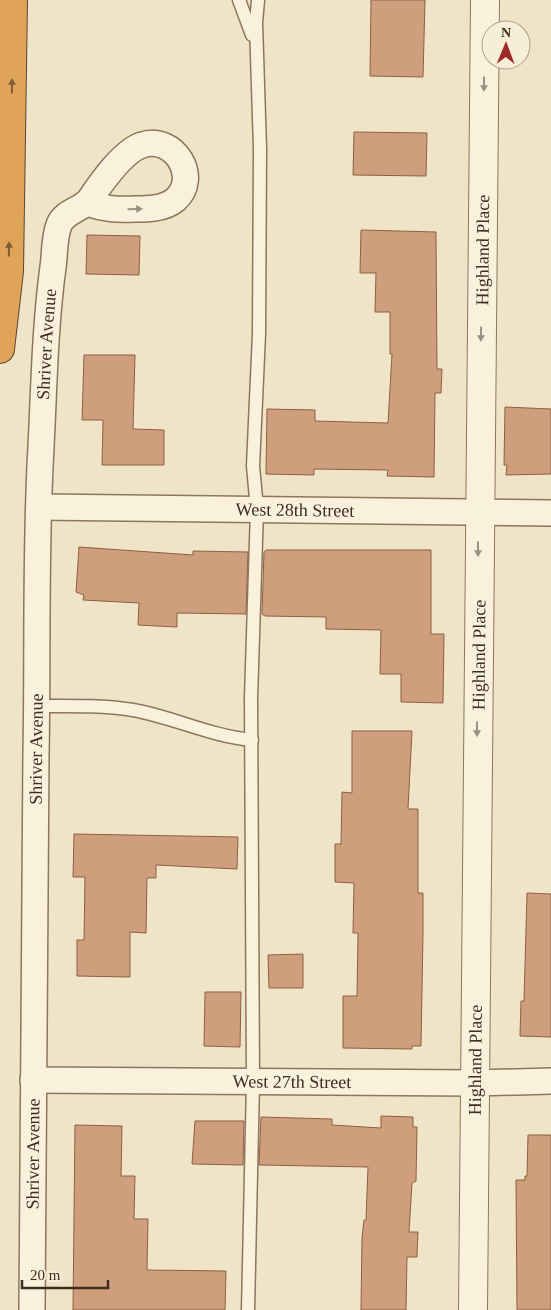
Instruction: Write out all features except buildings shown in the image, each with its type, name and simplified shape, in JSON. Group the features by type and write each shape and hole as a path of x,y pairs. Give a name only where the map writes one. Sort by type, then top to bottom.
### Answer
{"highway":[{"path":"0,349 9,271 13,0"}],"street":[{"name":"Highland Place","path":"473,1310 485,0"},
{"name":"Shriver Avenue","path":"32,1310 39,507 50,289 58,227 65,215 87,203"},
{"name":"West 28th Street","path":"39,507 551,513"},
{"name":"West 27th Street","path":"33,1080 475,1083 551,1081"}],"lane":[{"path":"239,0 256,50"},
{"path":"248,1310 253,1082 252,740 257,509 253,466 259,324 260,149 256,50 258,0"},
{"path":"37,706 87,705 133,710 232,738 252,740"}]}
